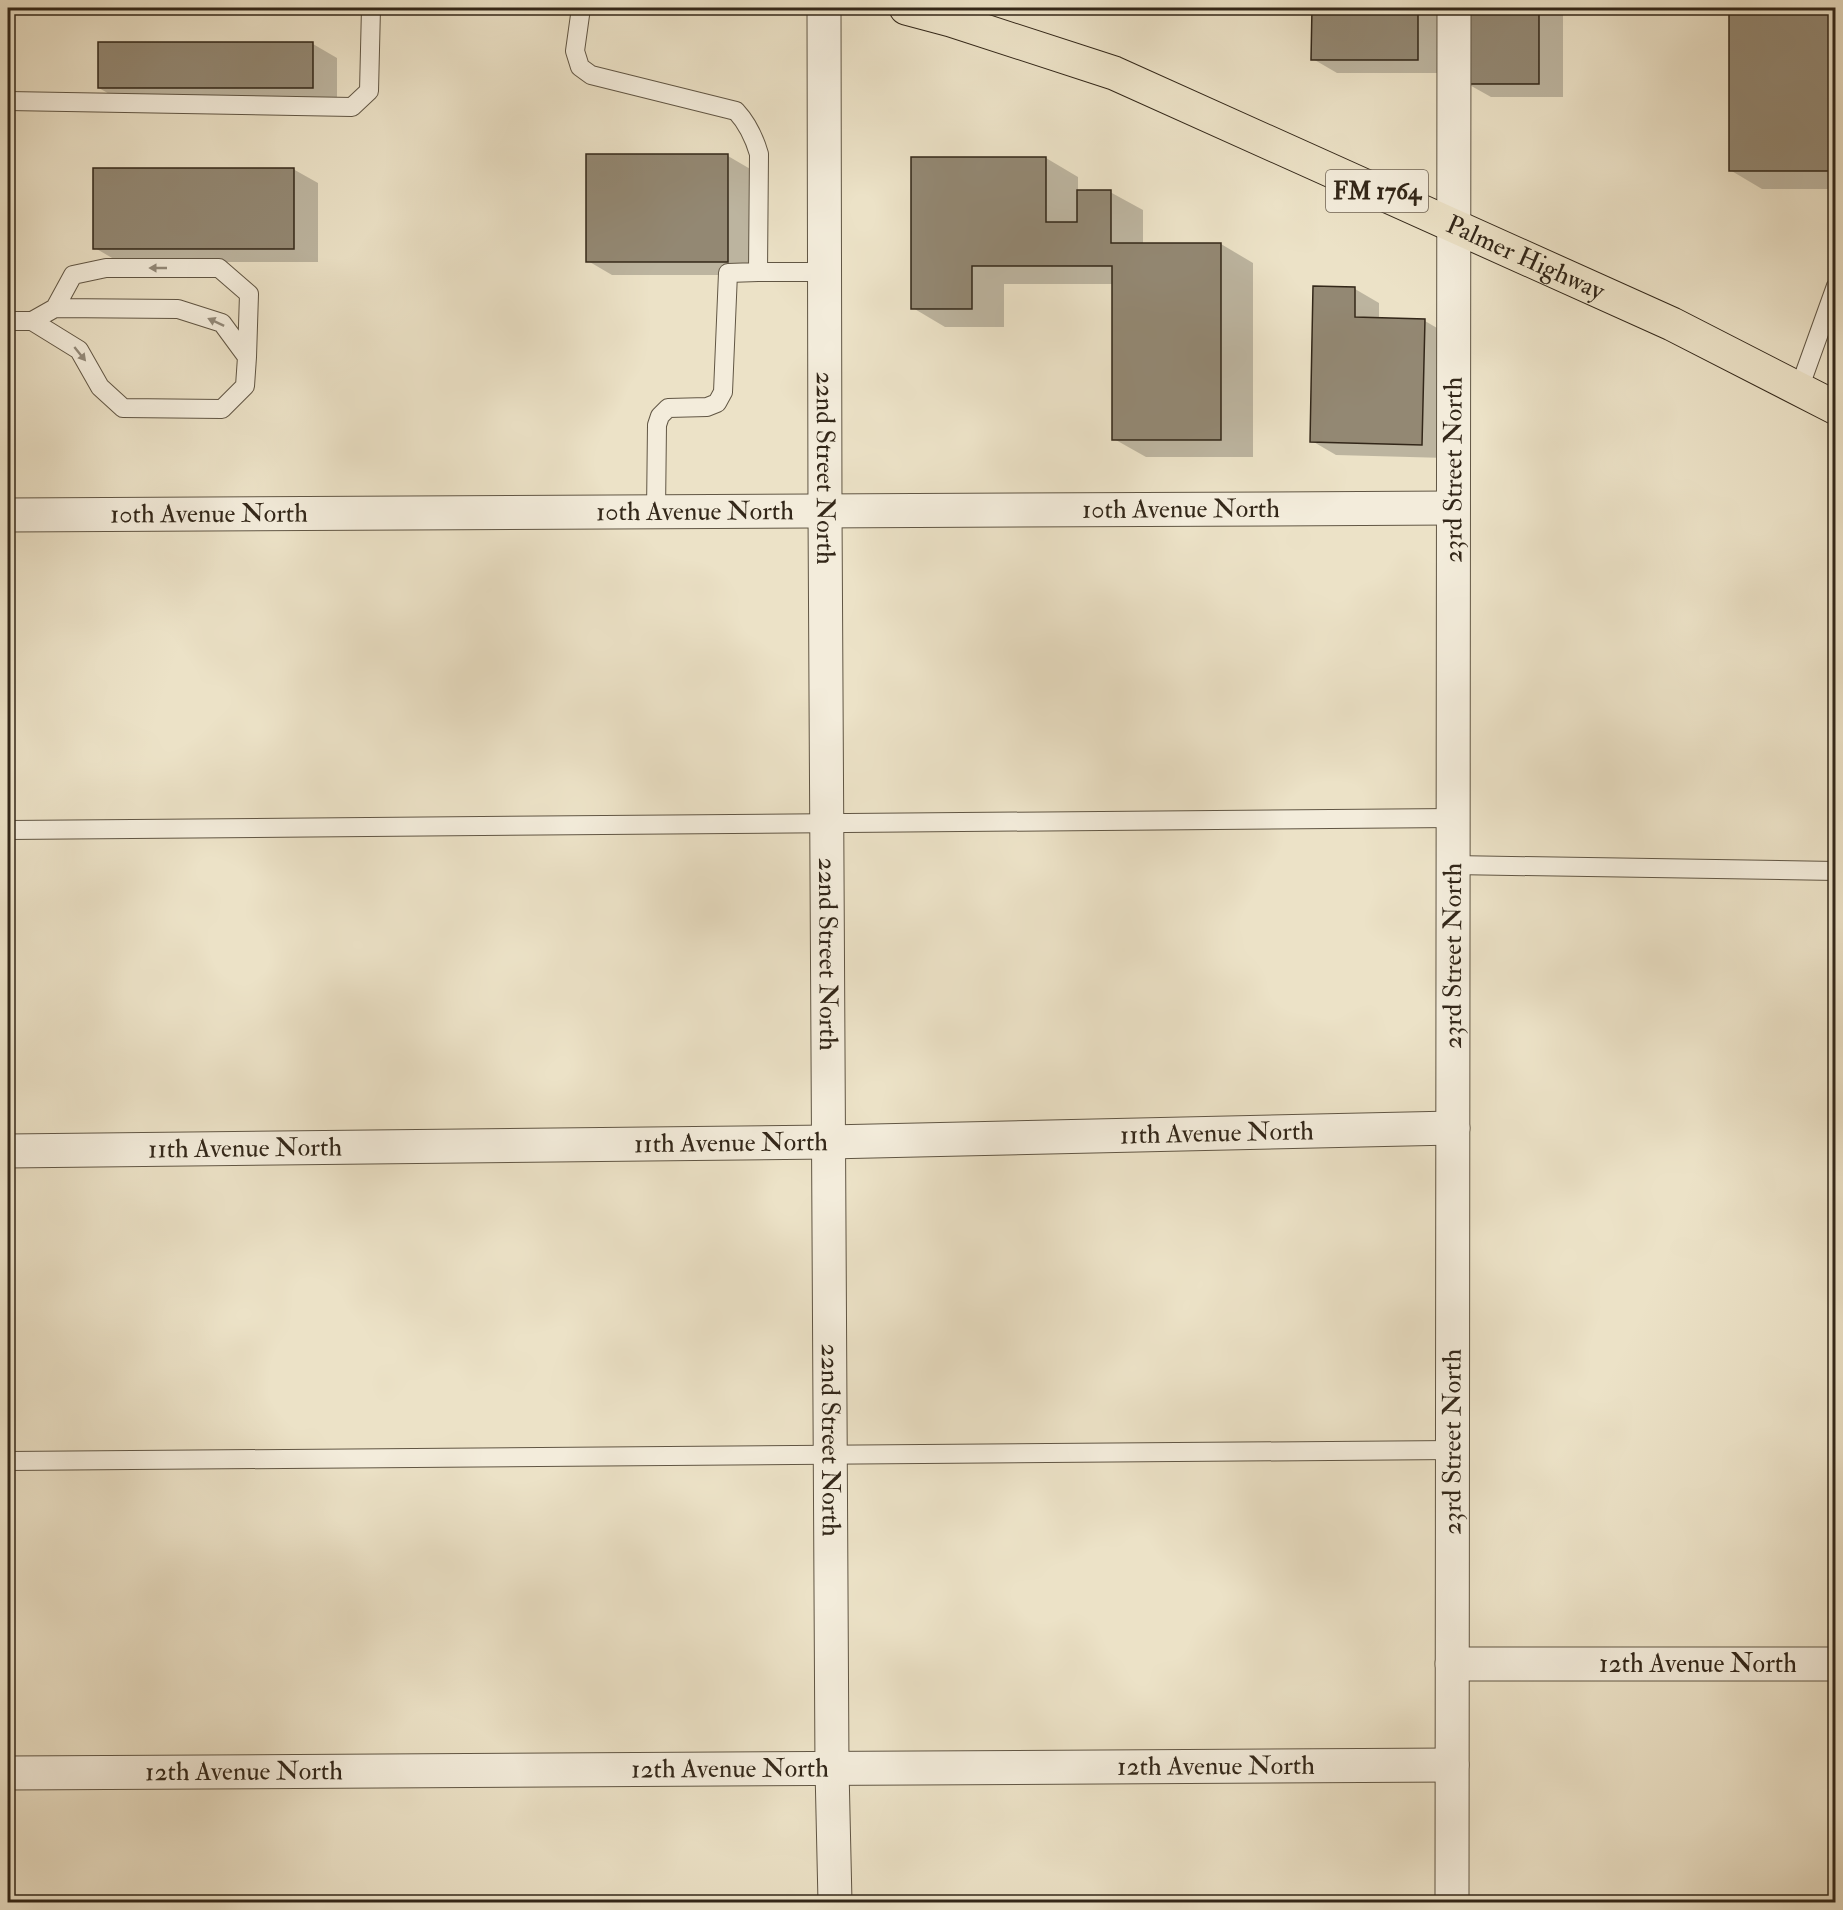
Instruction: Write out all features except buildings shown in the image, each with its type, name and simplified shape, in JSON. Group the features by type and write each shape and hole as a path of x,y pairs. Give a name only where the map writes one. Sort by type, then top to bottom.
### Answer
{"main road":[{"name":"Palmer Highway","path":"906,8 951,20 1114,73 1672,324 1836,408"}],"street":[{"name":"22nd Street North","path":"824,8 826,824 832,1768 835,1902"},
{"name":"23rd Street North","path":"1452,1902 1454,8"},
{"name":"10th Avenue North","path":"8,515 1453,508"},
{"name":"11th Avenue North","path":"8,1151 829,1142 1453,1128"},
{"name":"12th Avenue North","path":"1452,1664 1836,1664"},
{"name":"12th Avenue North","path":"8,1773 1452,1765"}],"lane":[{"path":"8,101 352,107 369,91 371,8"},
{"path":"581,8 575,51 580,67 591,75 736,111 745,120 759,154 758,272"},
{"path":"32,321 79,350 100,387 123,408 222,409 245,386 249,294 219,268 106,268 74,275 55,308"},
{"path":"656,512 657,425 660,416 668,408 707,407 717,403 723,392 728,273 824,272"},
{"path":"1799,389 1836,286"},
{"path":"8,321 32,321 55,308 177,309 222,323 247,357"},
{"path":"8,830 1453,818"},
{"path":"1453,865 1836,871"},
{"path":"8,1461 1452,1450"}]}
